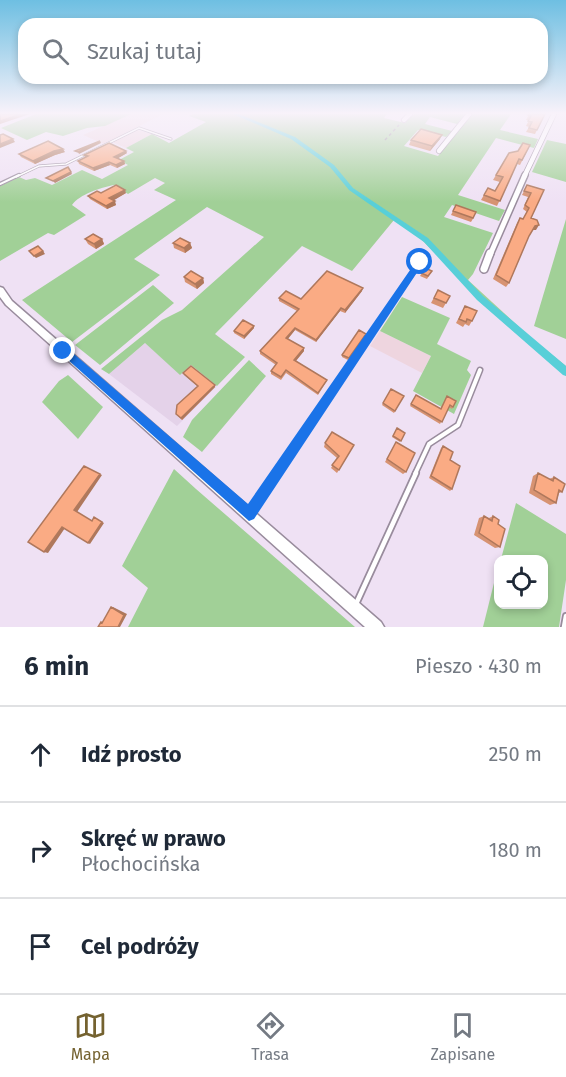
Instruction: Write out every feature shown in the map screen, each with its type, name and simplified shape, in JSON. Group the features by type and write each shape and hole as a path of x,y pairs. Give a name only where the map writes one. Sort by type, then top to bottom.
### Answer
{"main road":[{"path":"0,290 9,303 376,627"}],"street":[{"path":"439,152 446,143"},
{"path":"484,269 501,225 540,143"}],"lane":[{"path":"0,184 39,166 66,164 108,143"},
{"path":"249,514 420,262"},
{"path":"354,608 429,444 452,432 458,425 480,370"},
{"path":"564,627 566,616"}],"shaded area":[{"path":"115,143 135,143 126,148"},
{"path":"380,331 431,356 422,373 370,346"},
{"path":"145,343 180,374 191,365 217,386 177,426 109,374"}],"green space":[{"path":"135,143 406,143 404,146 438,156 448,143 492,143 458,195 505,210 499,221 452,205 444,217 493,233 468,280 530,337 566,366 566,376 502,321 419,237 394,220 352,271 302,246 215,334 245,357 217,386 191,365 180,375 145,343 109,374 101,369 162,320 182,310 264,237 207,207 134,259 160,275 72,342 22,300 176,200 154,190 165,183 155,178 128,194 114,185 97,190 80,198 72,205 86,215 54,235 48,233 0,261 0,186 19,177 26,180 35,178 52,185 82,170 102,179 128,165 119,160 134,152 126,148"},
{"path":"516,143 536,143 534,148"},
{"path":"545,143 566,144 566,182 532,172"},
{"path":"566,219 566,339 534,326"},
{"path":"153,285 174,303 100,365 75,345"},
{"path":"402,297 450,318 437,344 471,361 467,370 471,375 454,414 413,391 431,356 380,331"},
{"path":"249,360 266,376 202,452 183,437 192,420"},
{"path":"68,375 103,407 78,439 42,402 59,381"},
{"path":"174,469 355,627 128,627 148,588 122,566"},
{"path":"516,503 566,534 566,580 559,627 483,627 494,583 494,609 548,609 548,555 502,555"}],"building":[{"path":"43,143 52,143 63,149 33,161 19,154"},
{"path":"94,143 95,143 78,152 75,151"},
{"path":"108,143 126,151 114,157 124,161 116,165 109,162 93,168 78,161 88,156 84,155"},
{"path":"523,143 530,145 522,160 519,159 500,201 484,195 488,188 495,191 503,177 496,175 509,153 518,151"},
{"path":"68,167 71,172 53,181 46,178"},
{"path":"116,185 125,190 109,198 115,201 106,206 88,196 97,191 101,193"},
{"path":"527,185 544,190 531,218 537,220 539,225 535,226 529,236 509,283 496,275 520,218 523,219 529,208 525,205 531,193 524,191"},
{"path":"456,205 476,212 473,218 453,211"},
{"path":"93,234 102,239 94,244 85,239"},
{"path":"180,238 190,243 184,248 173,243"},
{"path":"38,246 43,251 34,256 29,251"},
{"path":"425,268 432,271 428,276 421,273"},
{"path":"191,271 203,278 195,284 184,277"},
{"path":"327,271 363,288 345,310 341,308 316,340 295,328 286,338 304,348 294,360 327,380 318,393 286,370 281,377 271,371 277,363 260,351 299,309 279,298 286,291 301,299"},
{"path":"438,290 450,296 446,303 434,298"},
{"path":"465,306 477,311 472,321 467,319 466,322 459,319"},
{"path":"243,320 254,326 244,336 234,331"},
{"path":"359,330 366,334 349,358 342,355"},
{"path":"191,366 215,385 181,418 176,414 177,405 198,386 183,373"},
{"path":"391,389 404,396 395,411 383,403"},
{"path":"416,395 441,409 447,396 456,401 453,407 450,405 442,422 411,404"},
{"path":"397,428 405,433 401,441 393,436"},
{"path":"332,432 354,445 339,470 332,465 339,456 325,443"},
{"path":"396,442 415,453 406,472 387,459"},
{"path":"443,446 453,452 450,460 460,466 452,489 431,476"},
{"path":"84,466 100,474 74,510 92,521 94,517 102,522 88,543 62,527 44,552 28,542"},
{"path":"538,473 553,481 554,477 565,484 562,492 559,490 556,503 534,490"},
{"path":"484,516 492,521 493,516 505,529 500,547 479,533"},
{"path":"111,607 124,615 118,627 98,627 102,623"}],"waterway":[{"path":"300,143 332,166 351,189 426,240 480,298 566,372"}],"route":[{"path":"63,351 249,514 420,262"}]}
